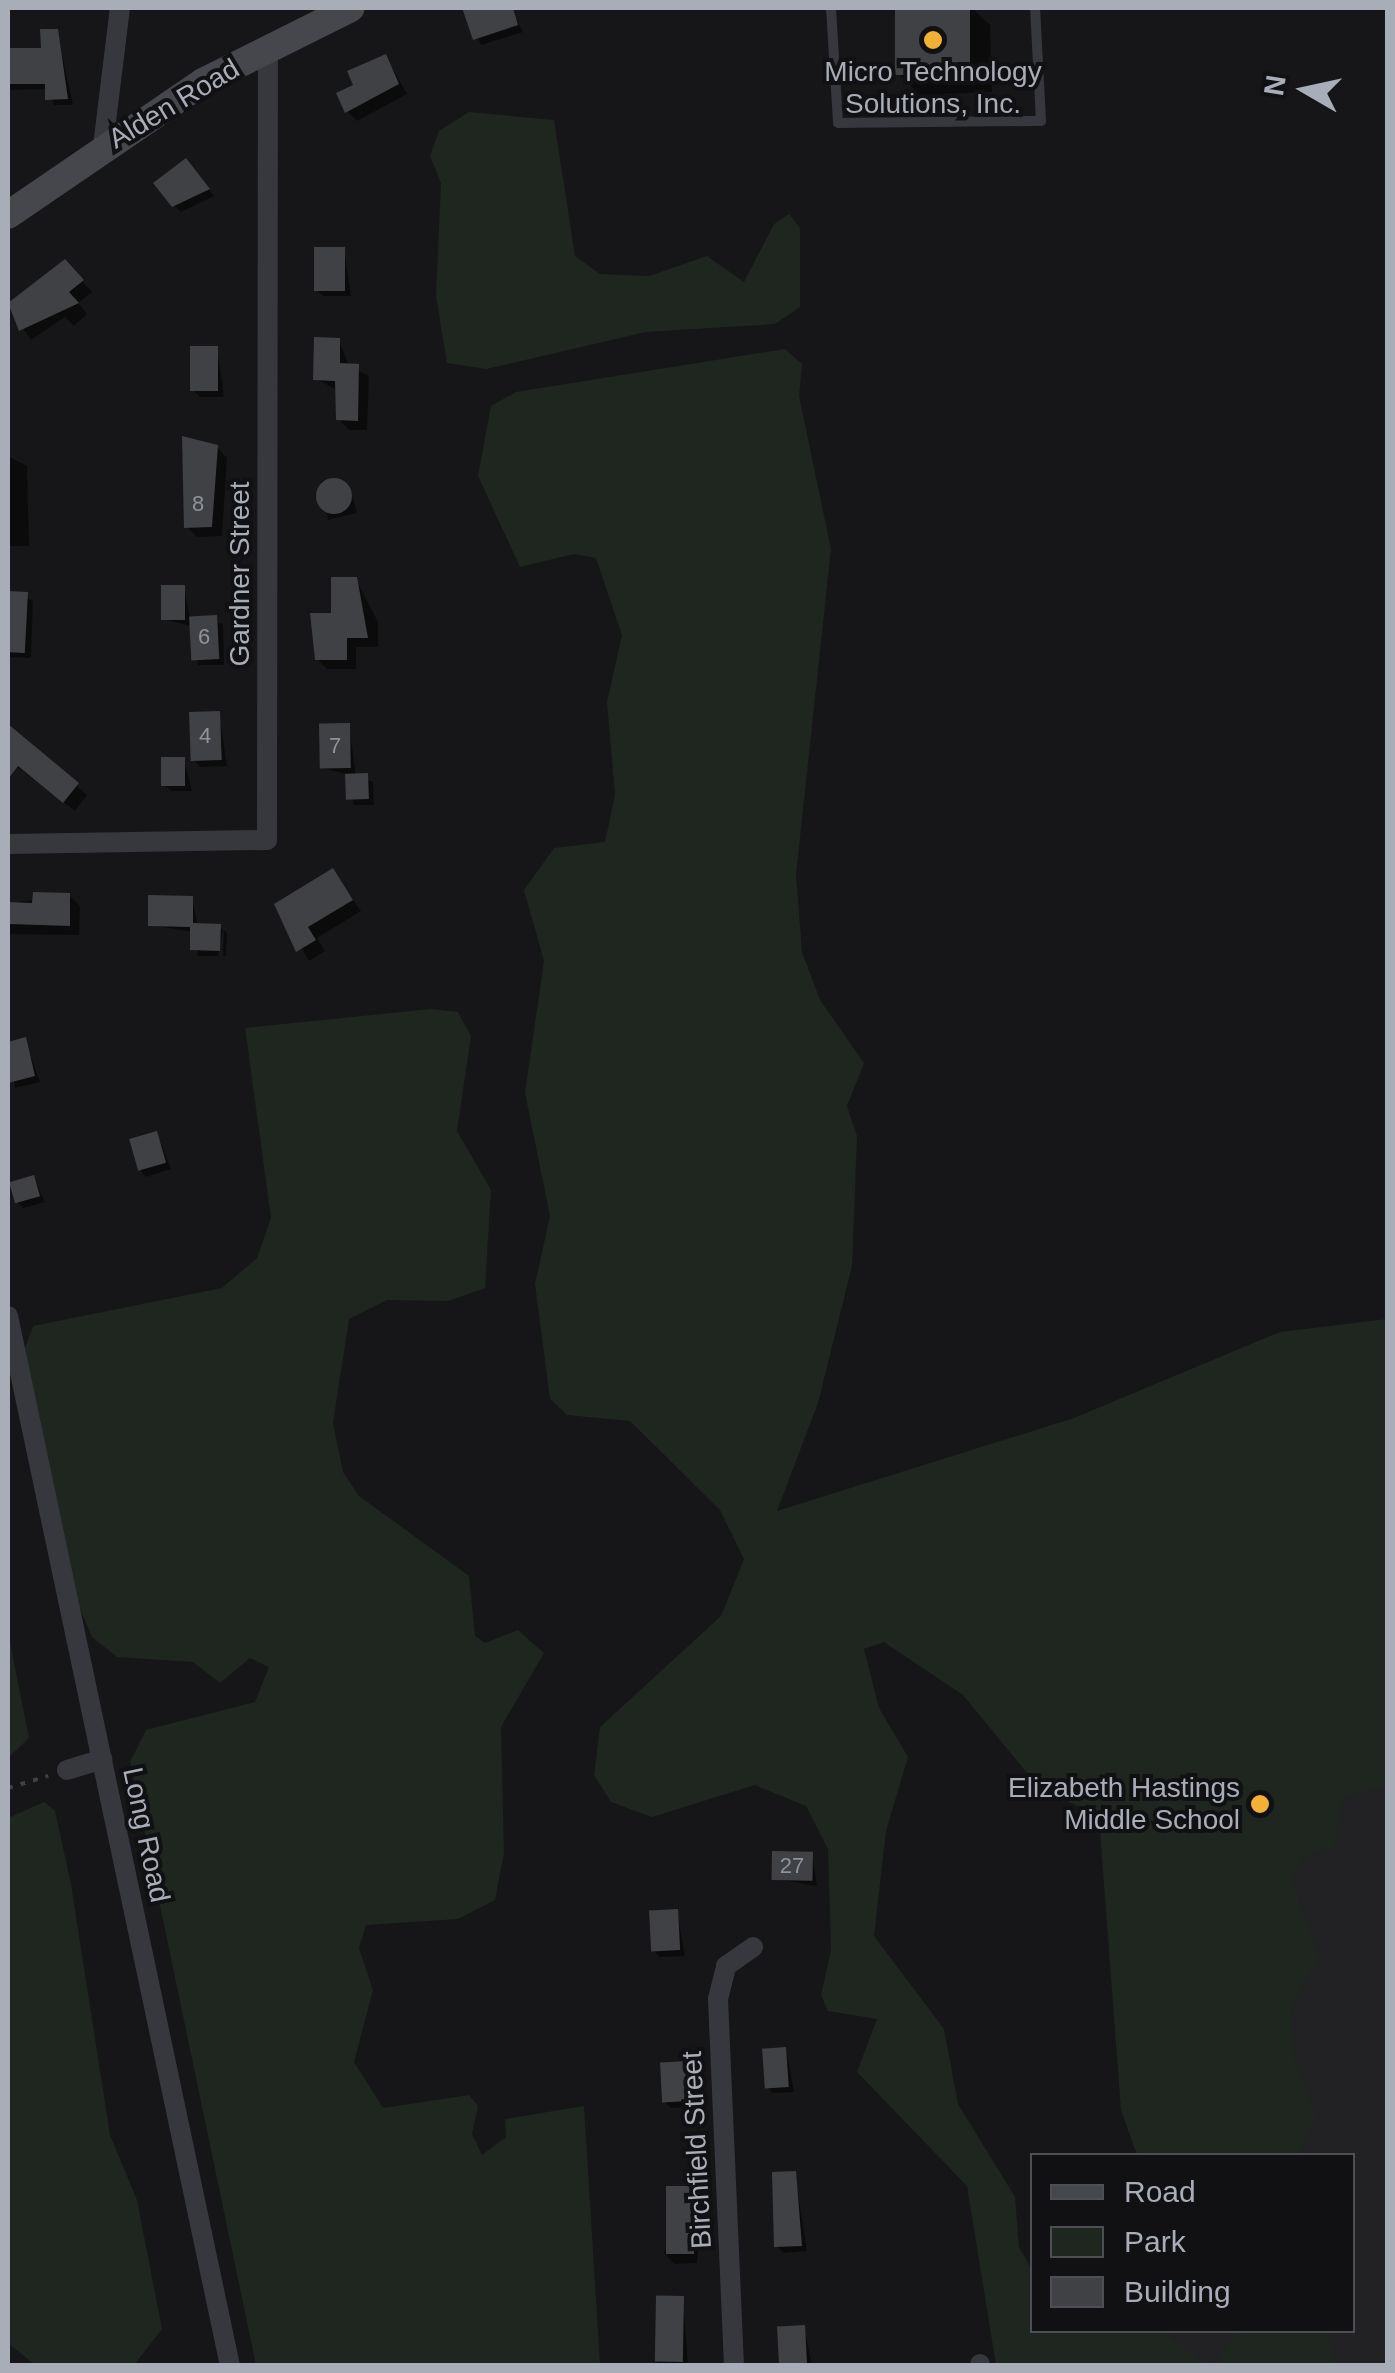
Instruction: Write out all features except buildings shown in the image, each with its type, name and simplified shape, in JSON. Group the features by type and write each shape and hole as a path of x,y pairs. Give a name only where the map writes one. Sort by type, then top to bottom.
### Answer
{"main road":[{"name":"Alden Road","path":"8,215 104,146 268,49 351,8"}],"street":[{"path":"104,146 120,8"},
{"name":"Gardner Street","path":"8,844 267,840 268,49"},
{"name":"Long Road","path":"8,1316 230,2366"},
{"path":"67,1770 102,1759"},
{"name":"Birchfield Street","path":"734,2366 718,1999 726,1966 752,1946"}],"lane":[{"path":"831,8 838,122 1041,121 1035,8"}],"path":[{"path":"8,1788 67,1770"}],"shaded area":[{"path":"1387,1374 1387,2365 1112,2365 1110,2333 1355,2333 1355,2153 1145,2153"}],"green space":[{"path":"469,112 554,120 575,256 600,274 649,276 707,256 744,282 774,224 789,214 800,228 800,307 775,324 646,332 486,369 447,363 436,296 441,183 430,156 439,131"},
{"path":"785,349 802,364 799,396 831,549 796,875 802,952 820,1000 864,1063 847,1106 857,1136 852,1266 818,1403 777,1511 1074,1418 1280,1332 1387,1319 1387,1785 1343,1797 1334,1847 1303,1857 1291,1879 1319,1955 1291,2010 1294,2057 1315,2116 1300,2153 1136,2153 1121,2110 1100,1831 1087,1811 1037,1785 963,1695 884,1642 864,1649 879,1708 908,1757 886,1831 874,1936 944,2029 958,2104 1015,2197 1019,2247 1030,2266 1030,2333 1166,2333 1207,2365 996,2365 967,2186 857,2072 877,2019 828,2011 821,1995 831,1950 828,1849 806,1806 755,1785 652,1817 611,1802 594,1775 600,1727 721,1616 744,1559 720,1510 630,1421 567,1415 550,1399 535,1284 550,1216 525,1093 544,961 524,890 554,848 605,842 615,795 607,702 622,635 596,558 574,554 520,567 478,476 491,406 516,392"},
{"path":"430,1009 458,1012 471,1036 457,1131 491,1190 485,1288 448,1301 387,1300 349,1319 333,1423 343,1472 359,1496 469,1576 475,1636 485,1643 518,1630 544,1653 501,1727 504,1853 495,1900 458,1919 366,1925 359,1948 373,1990 354,2062 383,2108 469,2095 478,2106 472,2134 482,2155 506,2137 505,2119 584,2106 600,2365 256,2365 130,1762 146,1730 255,1702 269,1667 250,1658 220,1683 193,1662 117,1657 92,1637 62,1566 22,1357 33,1326 222,1288 257,1258 271,1218 245,1028"},
{"path":"8,1632 29,1738 8,1758"},
{"path":"44,1802 55,1811 71,1884 110,2135 137,2200 162,2329 134,2365 35,2365 8,2343 8,1818"},
{"path":"1237,2333 1327,2333 1335,2365 1214,2365"}],"place":[{"name":"Micro Technology Solutions, Inc.","path":"933,40"},
{"name":"Elizabeth Hastings Middle School","path":"1260,1804"}]}
